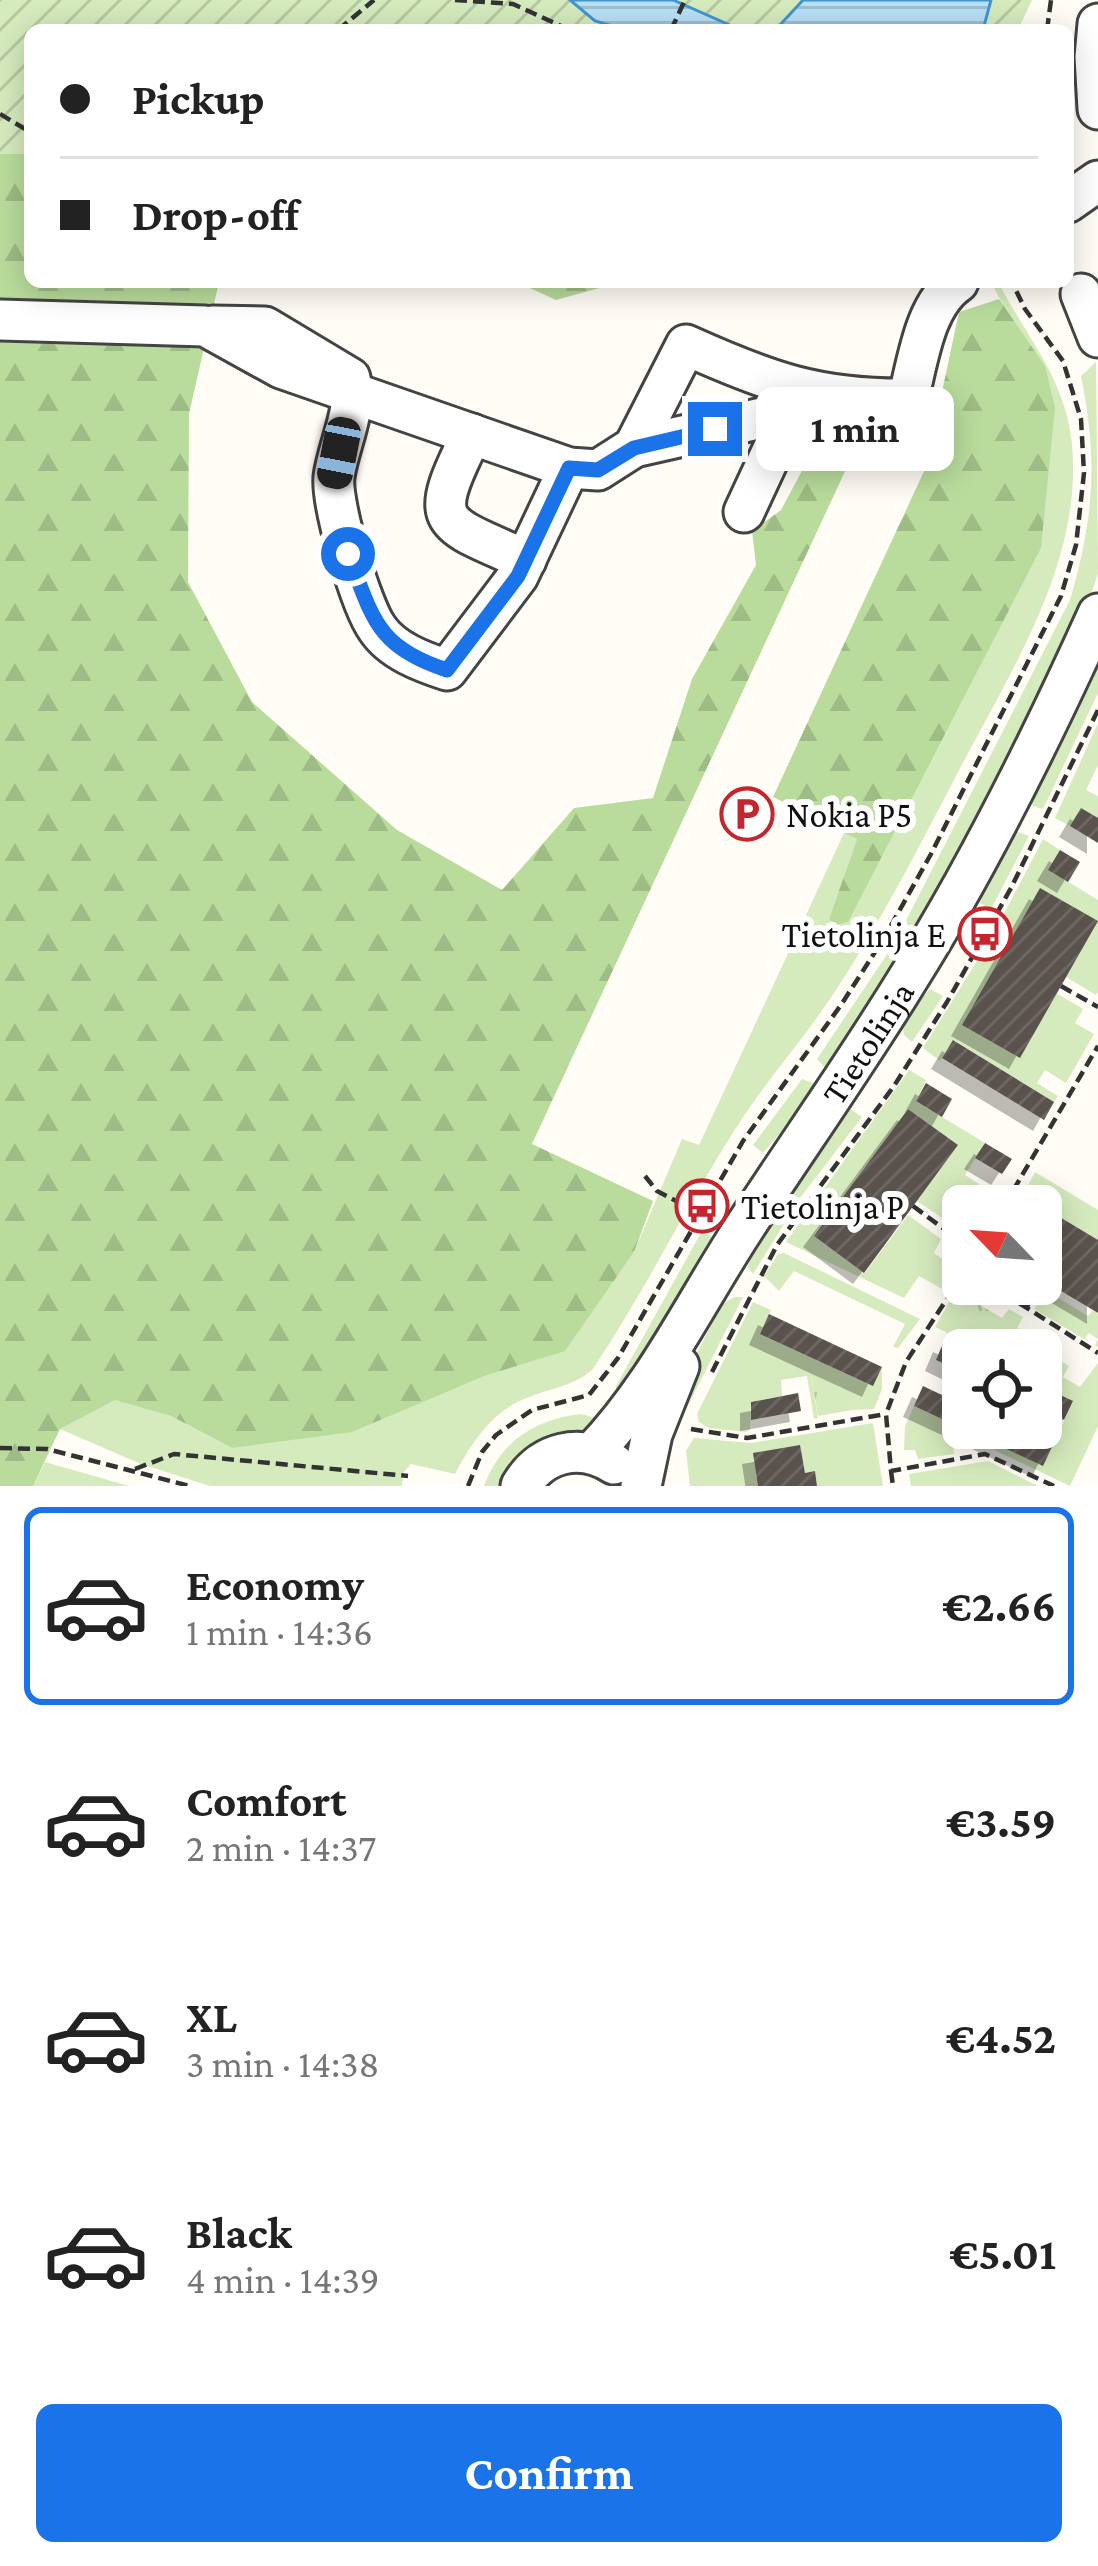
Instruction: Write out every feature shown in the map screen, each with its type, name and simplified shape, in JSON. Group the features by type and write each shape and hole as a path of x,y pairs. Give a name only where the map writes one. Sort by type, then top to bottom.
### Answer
{"street":[{"path":"1098,24 1098,109"},
{"path":"634,448 686,346 809,393 847,399 908,399 928,325 952,288"},
{"path":"1082,293 1098,337"},
{"path":"0,320 205,326 281,368 569,468 598,470 634,448 847,399"},
{"path":"354,393 333,482 348,554 377,629 416,660 447,670 476,636 526,560 569,468"},
{"path":"744,512 796,410"},
{"path":"472,434 443,504 448,519 526,560"},
{"name":"Tietolinja","path":"592,1453 625,1419 933,936 1059,701 1098,614"},
{"name":"Tietolinja","path":"637,1486 652,1434 718,1269"},
{"path":"521,1486 547,1459 592,1453 619,1467 637,1486"}],"path":[{"path":"345,24 374,0"},
{"path":"455,0 513,4 557,24"},
{"path":"468,1486 482,1452 513,1421 532,1410 589,1395 618,1358 743,1141 842,1005 884,938 1021,680 1060,596 1078,527 1084,473 1081,418 1063,362 1015,288"},
{"path":"704,1388 777,1245 894,1086 946,1002 1011,888 1098,710"},
{"path":"1061,986 1098,1007"},
{"path":"1016,1185 1098,1046"},
{"path":"645,1176 657,1191 699,1213"},
{"path":"913,1206 942,1227"},
{"path":"892,1486 886,1414 906,1362 943,1305"},
{"path":"1021,1305 1098,1353"},
{"path":"685,1426 748,1438 886,1414"},
{"path":"0,1448 47,1449 190,1486"},
{"path":"135,1469 174,1454 408,1476"},
{"path":"890,1471 986,1454 1054,1486"}],"green space":[{"path":"0,0 1032,0 1021,24 24,24 24,154 0,154"},
{"path":"0,154 24,154 24,288 218,288 189,414 188,582 252,702 397,830 502,890 574,808 653,798 692,679 756,565 752,531 781,510 834,411 861,437 532,1144 653,1201 634,1252 565,1351 484,1376 352,1432 232,1448 171,1416 115,1400 60,1429 33,1486 0,1486"},
{"path":"530,288 599,288 556,300"},
{"path":"994,288 1002,288 1054,379 1072,445 1066,532 1038,616 882,914 832,996 736,1128 592,1370 505,1410 476,1439 455,1474 411,1464 403,1473 402,1486 210,1486 141,1464 60,1429 115,1399 171,1416 232,1448 565,1350 634,1252 682,1139 699,1145 845,831 857,839 829,919 835,925 1015,327"},
{"path":"999,299 1045,366 1055,407 1041,548 848,922 835,925 829,919 857,839 773,797 926,467 959,312"},
{"path":"1096,362 1098,573 1087,607 962,853 829,1072 817,1059 894,944 1070,600 1091,489 1090,435 1081,376"},
{"path":"1098,650 1098,693 1043,809 1033,806 1028,798"},
{"path":"1098,723 1098,765 1086,790 1098,796 1098,818 1070,826 1055,818"},
{"path":"1015,831 1029,836 991,909 980,903 992,859"},
{"path":"1043,839 1060,850 1049,870 1098,900 1098,992 1066,977 1056,993 1083,1009 1075,1023 1094,1034 1066,1083 1045,1070 1037,1083 1058,1096 1054,1102 954,1040 940,1061 923,1048 992,937"},
{"path":"930,989 943,996 912,1042 904,1035 902,1021"},
{"path":"909,1070 926,1080 916,1101 985,1143 965,1175 978,1185 942,1185 942,1218 917,1201 958,1145 908,1109 815,1236 865,1273 908,1215 941,1239 934,1253 942,1259 942,1289 919,1276 904,1298 786,1242"},
{"path":"802,1079 821,1086 763,1153 753,1145"},
{"path":"843,1104 862,1117 800,1198 753,1274 748,1267 751,1249"},
{"path":"1035,1172 1057,1185 1028,1185"},
{"path":"1062,1188 1098,1210 1098,1240 1062,1218"},
{"path":"702,1231 712,1237 696,1284 615,1398 616,1386"},
{"path":"778,1254 920,1319 898,1348 893,1347 905,1324 794,1271 779,1291 764,1276"},
{"path":"743,1297 674,1433 664,1427 679,1387 723,1303"},
{"path":"1062,1300 1088,1316 1093,1310 1098,1313 1098,1339 1089,1333 1084,1339 1034,1309 1036,1305 1062,1305"},
{"path":"753,1302 771,1310 761,1334 873,1385 882,1367 882,1389 874,1409 852,1410 865,1389 811,1376 818,1418 814,1419 807,1376 781,1380 782,1396 751,1402 750,1430 746,1432 709,1428 699,1422 697,1414"},
{"path":"947,1305 973,1305 962,1329 935,1327"},
{"path":"973,1305 1002,1318 1009,1309 1023,1317 1017,1329 961,1326"},
{"path":"1062,1362 1069,1366 1063,1377 1080,1387 1098,1363 1098,1426 1070,1486 992,1449 1008,1449 1043,1465 1051,1449 1062,1449 1062,1425 1073,1402 1062,1396"},
{"path":"832,1372 866,1389 852,1410 818,1416 811,1375"},
{"path":"914,1406 942,1419 942,1449 953,1449 954,1454 918,1459 915,1450 904,1450 905,1426"},
{"path":"581,1414 610,1422 507,1486 484,1486 499,1457 521,1435 549,1421"},
{"path":"873,1423 883,1486 817,1486 815,1472 805,1473 799,1445 758,1486 690,1486 686,1451 694,1438 751,1443"},
{"path":"988,1461 1038,1486 911,1486 909,1474"},
{"path":"45,1462 129,1486 33,1486"}],"water":[{"path":"570,0 673,0 727,24 605,24"},
{"path":"803,0 991,0 985,24 781,24"}],"building":[{"path":"1081,808 1098,818 1098,843 1070,826"},
{"path":"1060,850 1080,862 1068,882 1048,870"},
{"path":"1040,888 1098,921 1020,1058 962,1025"},
{"path":"953,1040 1054,1102 1044,1120 942,1058"},
{"path":"926,1083 952,1099 942,1117 916,1101"},
{"path":"908,1109 958,1145 864,1273 814,1236"},
{"path":"985,1143 1012,1159 1002,1174 975,1158"},
{"path":"1062,1218 1098,1240 1098,1313 1062,1292"},
{"path":"769,1314 882,1367 873,1386 760,1334"},
{"path":"923,1386 942,1395 942,1419 914,1406"},
{"path":"798,1393 801,1411 751,1420 751,1402"},
{"path":"1062,1396 1073,1401 1062,1419"},
{"path":"800,1445 805,1473 815,1471 817,1486 758,1486 753,1453"},
{"path":"1006,1449 1051,1449 1043,1466"}],"place":[{"name":"Nokia P5","path":"747,814"},
{"name":"Tietolinja E","path":"985,934"},
{"name":"Tietolinja P","path":"702,1206"}],"route":[{"path":"348,554 377,629 416,660 447,670 518,576 569,468 598,470 634,448 715,429"}]}
